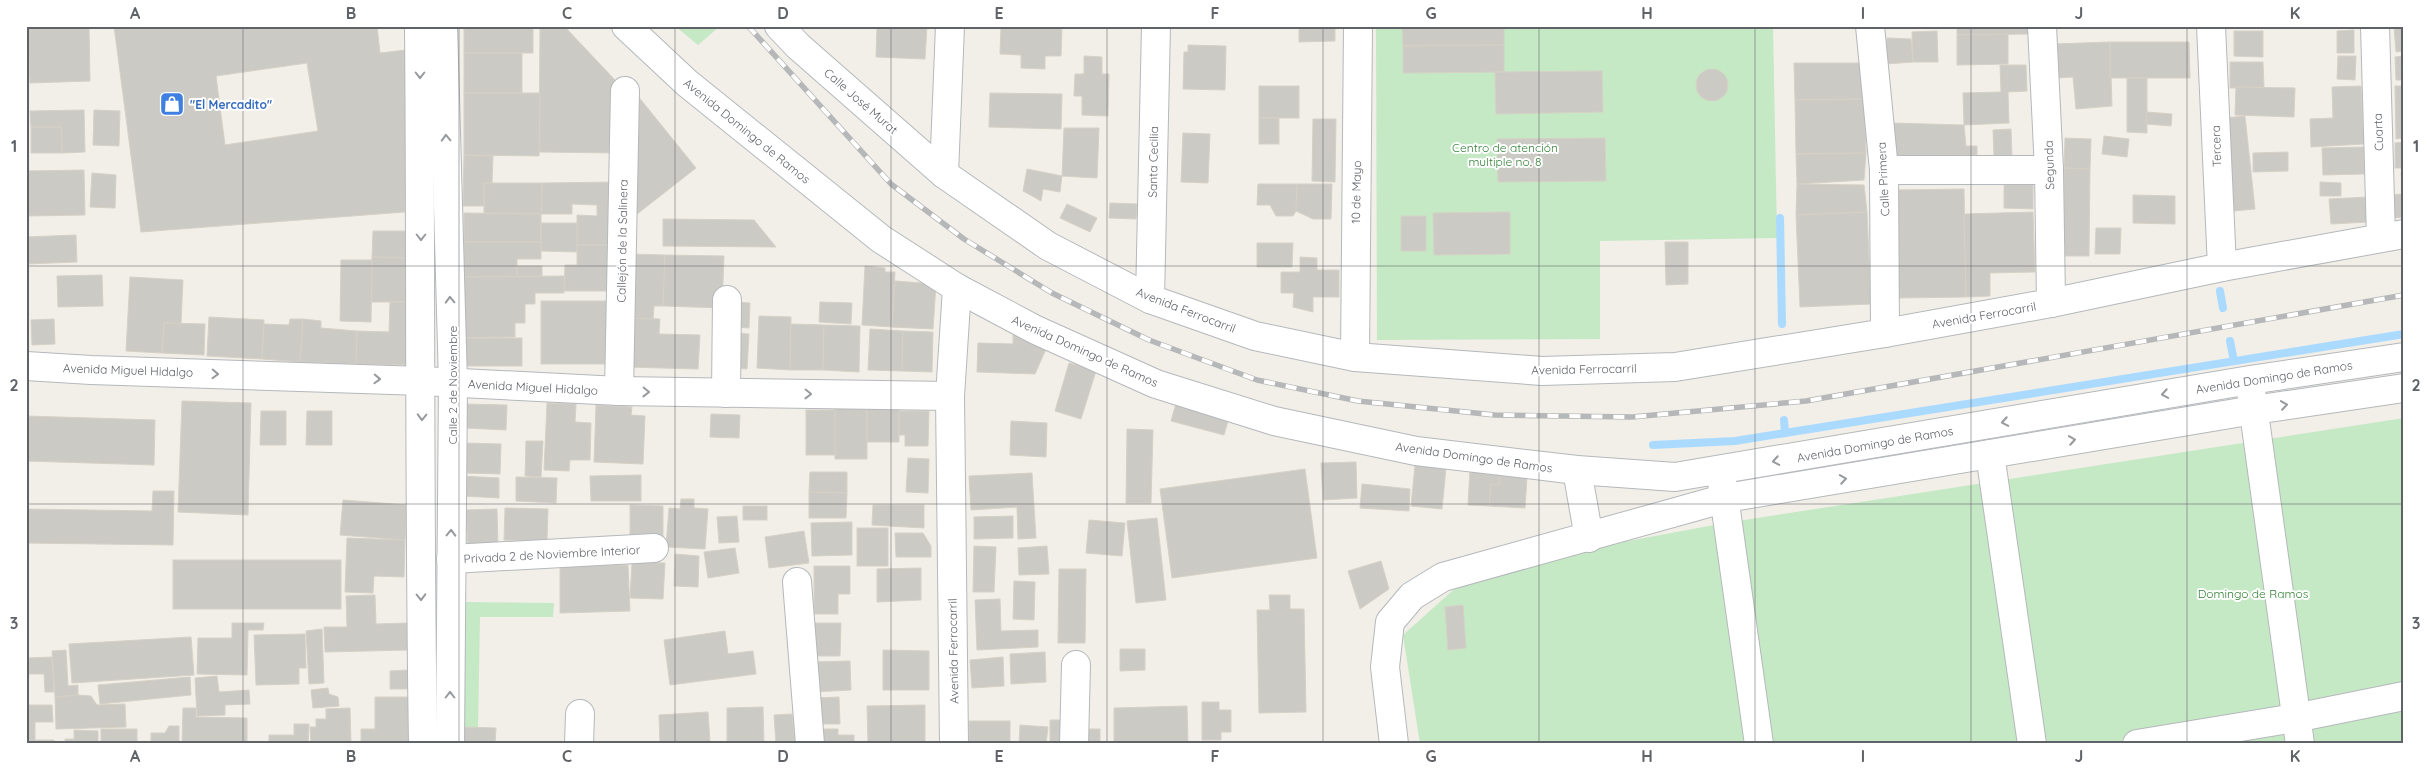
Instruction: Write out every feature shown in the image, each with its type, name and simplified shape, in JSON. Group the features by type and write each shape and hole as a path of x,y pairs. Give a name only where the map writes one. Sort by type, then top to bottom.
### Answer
{"street":[{"path":"419,26 422,381 420,561 423,744"},
{"name":"Calle 2 de Noviembre","path":"443,26 453,383 450,744"},
{"name":"Avenida Domingo de Ramos","path":"626,26 688,83 873,234 957,288 1036,330 1156,384 1274,421 1416,451 1577,470 1675,477 2250,380 2404,358"},
{"name":"Calle José Murat","path":"779,26 798,46 944,174"},
{"path":"944,174 950,26"},
{"name":"Santa Cecilia","path":"1150,298 1156,26"},
{"name":"10 de Mayo","path":"1355,357 1358,26"},
{"name":"Calle Primera","path":"1870,26 1884,170 1885,333"},
{"name":"Segunda","path":"2042,26 2049,170 2051,303"},
{"name":"Tercera","path":"2211,26 2222,267"},
{"name":"Cuarta","path":"2374,26 2392,236"},
{"name":"Callejón de la Salinera","path":"619,391 626,91"},
{"path":"1884,170 2049,170"},
{"name":"Avenida Ferrocarril","path":"944,174 1048,246 1150,298 1255,336 1355,357 1542,371 1675,367 1885,333 2051,303 2222,267 2392,236"},
{"name":"Avenida Ferrocarril","path":"954,744 950,396 957,288"},
{"path":"726,393 727,300"},
{"name":"Avenida Miguel Hidalgo","path":"26,366 91,370 422,381 619,391 950,396"},
{"path":"2250,380 2298,731"},
{"path":"1394,744 1385,667 1390,622 1412,596 1443,578 1726,498 2254,410 2404,388"},
{"path":"1990,454 2032,744"},
{"path":"1577,470 1590,538"},
{"path":"1720,470 1726,498 1759,744"},
{"name":"Privada 2 de Noviembre Interior","path":"451,559 654,548"},
{"path":"797,582 810,744"},
{"path":"1074,744 1076,665"},
{"path":"2137,744 2298,731 2404,696"},
{"path":"579,744 580,714"}],"green space":[{"path":"675,26 720,26 698,45"},
{"name":"Centro de atención multiple no. 8","path":"1376,26 1773,26 1777,238 1600,241 1600,339 1377,340"},
{"name":"Domingo de Ramos","path":"2404,418 2404,744 1420,744 1403,635 1460,584 1623,542 1725,523"},
{"path":"464,602 554,603 553,617 480,617 478,728 463,727"}],"building":[{"name":"\"El Mercadito\"","path":"114,26 377,26 380,53 406,50 405,212 141,232","holes":["307,63 318,131 225,145 216,76"]},
{"path":"464,26 533,26 533,53 464,53"},
{"path":"540,26 564,26 615,80 614,153 539,152"},
{"path":"877,26 927,26 925,59 876,57"},
{"path":"1001,26 1062,26 1061,56 1045,56 1045,69 1021,68 1021,55 1000,54"},
{"path":"1299,26 1335,26 1335,41 1299,42"},
{"path":"1402,26 1504,26 1504,45 1403,46"},
{"path":"1957,26 2030,26 2030,34 1957,35"},
{"path":"2244,26 2266,26 2266,27 2244,28"},
{"path":"2394,26 2404,26 2404,51 2396,52"},
{"path":"89,27 90,81 30,83 28,29"},
{"path":"2354,30 2354,53 2337,53 2337,31"},
{"path":"1937,31 1938,62 1913,62 1912,32"},
{"path":"2234,31 2263,31 2263,57 2234,56"},
{"path":"2008,34 2008,64 1957,65 1957,35"},
{"path":"1887,38 1911,39 1913,62 1886,64"},
{"path":"2110,42 2112,106 2076,109 2073,77 2057,78 2054,44"},
{"path":"2110,42 2189,42 2190,78 2110,78"},
{"path":"1188,45 1226,46 1225,90 1183,89 1184,52 1188,52"},
{"path":"1504,45 1504,72 1403,73 1403,46"},
{"path":"464,53 522,53 522,93 464,93"},
{"path":"1084,56 1102,57 1102,74 1109,74 1108,116 1082,115 1082,96 1074,96 1075,74 1084,74"},
{"path":"2338,56 2356,56 2355,80 2337,79"},
{"path":"2404,56 2404,80 2396,80 2395,57"},
{"path":"2230,62 2263,62 2264,88 2230,88"},
{"path":"1794,63 1863,63 1864,99 1795,100"},
{"path":"2000,65 2026,65 2027,91 2008,92 2009,123 1964,125 1963,93 2001,92"},
{"path":"1712,69 1724,73 1728,85 1724,97 1712,101 1700,97 1696,85 1700,73"},
{"path":"1602,71 1603,112 1496,114 1495,72"},
{"path":"2127,78 2147,78 2147,133 2127,132"},
{"path":"1259,86 1299,86 1299,118 1259,118"},
{"path":"2361,86 2364,144 2311,147 2310,119 2333,118 2332,87"},
{"path":"2395,86 2404,86 2404,138 2396,139"},
{"path":"2236,87 2295,88 2294,117 2235,115"},
{"path":"633,90 696,168 632,218"},
{"path":"464,93 540,93 539,156 464,155"},
{"path":"990,93 1062,94 1061,129 989,127"},
{"path":"1864,99 1866,153 1796,154 1795,100"},
{"path":"84,110 85,152 62,153 61,127 31,127 30,111"},
{"path":"94,110 120,111 119,146 93,145"},
{"path":"2147,112 2172,114 2171,126 2146,124"},
{"path":"2245,116 2255,209 2234,211 2224,118"},
{"path":"1259,118 1279,118 1279,144 1259,144"},
{"path":"1313,119 1336,119 1335,182 1312,181"},
{"path":"1891,123 1964,125 1966,146 1977,146 1977,155 1891,156"},
{"path":"31,127 61,127 62,153 31,153"},
{"path":"1064,128 1099,128 1097,178 1062,176"},
{"path":"2011,129 2012,157 1994,157 1993,130"},
{"path":"1183,133 1210,134 1208,183 1181,182"},
{"path":"2104,136 2129,139 2127,157 2102,154"},
{"path":"1605,138 1606,181 1498,182 1497,139"},
{"path":"2065,138 2091,139 2090,169 2064,168"},
{"path":"2404,142 2404,168 2395,168 2395,143"},
{"path":"2364,147 2364,174 2323,175 2322,148"},
{"path":"2288,152 2288,171 2253,172 2253,153"},
{"path":"1866,153 1864,180 1797,184 1796,154"},
{"path":"464,155 493,156 492,183 484,183 484,206 463,206"},
{"path":"2064,168 2090,169 2089,256 2064,256"},
{"path":"1027,169 1062,176 1060,192 1043,189 1041,201 1023,191"},
{"path":"84,170 85,215 26,216 26,171"},
{"path":"92,173 116,175 115,208 90,207"},
{"path":"2401,173 2404,173 2404,217 2392,218 2390,195 2403,194"},
{"path":"2004,177 2033,178 2033,209 2004,208"},
{"path":"616,182 615,245 577,245 577,215 597,216 597,205 572,204 572,214 541,214 542,183"},
{"path":"2320,182 2341,183 2341,196 2320,196"},
{"path":"484,183 542,183 541,214 484,213"},
{"path":"1258,184 1297,184 1296,211 1293,216 1276,216 1270,205 1257,205"},
{"path":"1297,184 1332,184 1331,219 1313,219 1296,211"},
{"path":"1797,184 1864,185 1867,212 1796,215"},
{"path":"1964,189 1966,297 1898,298 1896,190"},
{"path":"2133,195 2175,196 2175,224 2133,223"},
{"path":"2368,197 2369,222 2331,224 2329,199"},
{"path":"1110,203 1137,204 1136,219 1109,218"},
{"path":"1067,204 1097,218 1090,232 1060,218"},
{"path":"1510,212 1510,254 1434,255 1433,213"},
{"path":"1867,212 1871,304 1800,307 1796,215"},
{"path":"2033,212 2035,272 1990,273 1990,296 1966,297 1964,214"},
{"path":"464,213 541,214 541,242 464,242"},
{"path":"1401,216 1426,216 1426,251 1401,251"},
{"path":"663,219 754,220 776,247 663,246"},
{"path":"541,223 577,223 577,252 541,251"},
{"path":"2096,228 2121,228 2120,254 2095,254"},
{"path":"373,231 411,231 410,258 372,257"},
{"path":"76,235 77,262 26,264 26,237"},
{"path":"464,242 541,242 541,259 517,259 517,277 464,277"},
{"path":"1665,242 1688,242 1688,284 1666,285"},
{"path":"1257,243 1293,243 1292,267 1257,267"},
{"path":"577,245 615,245 614,291 564,291 565,265 577,265"},
{"path":"629,254 665,255 663,306 654,306 653,319 627,318"},
{"path":"665,255 724,256 722,308 663,306"},
{"path":"372,257 410,258 410,302 371,302"},
{"path":"1300,257 1317,258 1317,270 1339,270 1339,297 1313,297 1313,312 1293,307 1294,293 1281,293 1281,272 1300,272"},
{"path":"341,260 372,260 371,322 340,321"},
{"path":"517,266 542,266 542,276 517,277"},
{"path":"865,266 885,268 885,272 895,272 892,327 862,325"},
{"path":"102,275 103,306 58,307 57,276"},
{"path":"564,276 564,293 535,293 535,304 525,304 525,323 515,323 515,337 464,338 464,277"},
{"path":"130,277 183,280 181,324 164,323 162,353 126,351"},
{"path":"895,281 936,284 933,329 892,327"},
{"path":"541,301 616,301 616,364 541,364"},
{"path":"390,302 410,302 409,365 356,364 357,331 389,332"},
{"path":"737,302 750,303 749,328 735,327"},
{"path":"820,302 852,303 851,324 819,322"},
{"path":"759,316 791,317 790,370 757,368"},
{"path":"209,317 264,320 262,359 207,356"},
{"path":"627,318 660,319 659,334 700,335 698,369 626,367"},
{"path":"54,319 55,344 32,345 31,320"},
{"path":"290,319 303,319 300,362 262,359 264,324 289,325"},
{"path":"303,319 321,321 321,328 357,331 356,364 300,362"},
{"path":"164,323 205,324 204,355 162,353"},
{"path":"791,324 824,325 823,370 790,370"},
{"path":"824,325 860,326 859,372 823,370"},
{"path":"870,329 903,331 902,371 868,370"},
{"path":"903,331 933,332 932,372 902,371"},
{"path":"736,333 749,334 747,369 734,368"},
{"path":"1013,335 1046,349 1035,374 977,372 978,343 1013,344"},
{"path":"464,338 522,338 522,366 464,366"},
{"path":"1069,363 1096,371 1081,419 1055,411"},
{"path":"1177,400 1230,414 1224,435 1171,421"},
{"path":"182,401 251,403 248,515 178,512"},
{"path":"547,403 576,404 575,422 591,423 590,460 570,460 569,471 544,470"},
{"path":"466,404 507,405 506,430 465,428"},
{"path":"596,405 632,407 631,415 645,416 643,464 594,462"},
{"path":"834,405 867,405 867,459 835,459"},
{"path":"867,405 899,406 899,442 867,442"},
{"path":"806,410 835,410 835,455 806,455"},
{"path":"261,411 286,411 286,445 260,445"},
{"path":"307,411 332,411 332,445 306,445"},
{"path":"899,411 929,411 928,446 905,446 905,435 899,435"},
{"path":"711,414 740,415 739,438 710,437"},
{"path":"26,416 155,420 154,465 26,461"},
{"path":"1011,421 1047,423 1046,457 1010,455"},
{"path":"1127,429 1153,430 1151,503 1126,503"},
{"path":"526,441 543,441 541,477 525,476"},
{"path":"465,443 501,444 500,474 464,473"},
{"path":"908,458 929,459 928,493 906,492"},
{"path":"1356,462 1357,498 1323,500 1321,463"},
{"path":"1415,465 1446,468 1442,509 1411,506"},
{"path":"1305,469 1317,558 1172,578 1160,489"},
{"path":"1470,469 1500,473 1499,485 1491,484 1489,506 1468,505"},
{"path":"810,472 847,472 847,493 809,492"},
{"path":"1032,473 1036,538 1018,539 1017,507 971,510 969,476"},
{"path":"1500,473 1527,477 1525,508 1489,506 1491,484 1499,485"},
{"path":"641,475 641,501 591,501 590,476"},
{"path":"462,476 499,478 499,498 462,496"},
{"path":"516,477 557,478 556,503 516,501"},
{"path":"1362,484 1410,489 1409,511 1360,508"},
{"path":"153,491 174,491 173,545 26,543 26,509 152,511"},
{"path":"809,492 847,493 846,518 809,518"},
{"path":"681,499 694,499 694,508 708,509 705,549 666,547 669,508 680,509"},
{"path":"343,500 407,505 405,540 340,535"},
{"path":"630,505 663,506 663,541 630,541"},
{"path":"873,505 924,505 924,528 872,525"},
{"path":"743,506 767,506 767,520 743,520"},
{"path":"505,508 548,509 547,541 504,540"},
{"path":"497,509 498,548 468,549 466,510"},
{"path":"737,516 739,542 719,543 717,517"},
{"path":"1013,516 1013,538 974,539 974,517"},
{"path":"1157,518 1166,600 1136,603 1127,521"},
{"path":"1089,520 1125,523 1122,556 1086,553"},
{"path":"852,522 852,555 812,556 811,523"},
{"path":"857,528 888,528 888,566 857,566"},
{"path":"804,531 809,563 769,568 765,537"},
{"path":"895,533 923,533 931,546 931,557 896,557"},
{"path":"347,538 405,540 404,577 374,576 373,593 345,592"},
{"path":"974,546 996,547 994,592 973,592"},
{"path":"1047,546 1049,574 1019,575 1018,548"},
{"path":"735,548 739,573 708,578 704,552"},
{"path":"675,554 699,556 698,587 674,586"},
{"path":"173,560 341,560 341,609 173,609"},
{"path":"1381,561 1389,589 1360,609 1348,571"},
{"path":"632,562 665,563 663,599 630,598"},
{"path":"560,565 628,565 630,611 560,613"},
{"path":"814,566 850,566 850,594 838,594 838,614 814,614"},
{"path":"921,568 921,600 877,602 877,569"},
{"path":"1059,569 1086,569 1085,643 1058,643"},
{"path":"1014,581 1035,582 1034,620 1013,619"},
{"path":"375,595 376,624 407,623 408,650 325,652 324,627 347,627 346,596"},
{"path":"1269,595 1290,595 1290,609 1304,609 1306,712 1259,713 1257,610 1270,610"},
{"path":"1000,599 1001,631 1038,630 1038,647 977,650 975,600"},
{"path":"1463,605 1466,648 1448,650 1445,607"},
{"path":"232,623 264,623 263,630 248,630 247,675 197,674 198,638 232,638"},
{"path":"812,623 841,623 840,656 812,656"},
{"path":"322,629 324,683 309,684 306,631"},
{"path":"725,631 728,654 753,651 756,674 670,685 664,640"},
{"path":"305,634 306,668 299,668 299,684 256,685 254,635"},
{"path":"191,637 194,675 72,683 69,644"},
{"path":"1120,649 1145,649 1145,670 1120,671"},
{"path":"66,650 68,686 78,685 78,695 55,697 52,651"},
{"path":"883,650 929,651 929,690 883,690"},
{"path":"1045,652 1046,682 1011,684 1010,654"},
{"path":"52,657 54,692 45,692 44,674 26,674 26,658"},
{"path":"1003,657 1004,686 972,688 970,660"},
{"path":"850,661 851,690 813,692 812,662"},
{"path":"408,670 409,689 390,689 390,671"},
{"path":"217,676 219,692 249,690 250,704 225,705 225,715 197,716 195,678"},
{"path":"190,677 191,695 100,704 98,685"},
{"path":"328,688 329,694 338,697 339,706 313,708 311,690"},
{"path":"91,696 97,705 125,704 126,727 56,729 55,697"},
{"path":"375,697 410,697 410,744 361,744 361,729 375,729"},
{"path":"839,697 840,724 815,724 814,698"},
{"path":"1202,702 1219,702 1219,710 1231,710 1231,732 1221,732 1221,740 1202,740"},
{"path":"26,705 52,705 53,722 35,722 35,740 54,740 54,744 26,744"},
{"path":"925,705 925,744 868,744 867,706"},
{"path":"1187,706 1188,744 1114,744 1114,708"},
{"path":"763,707 764,744 660,744 659,715 708,712 710,742 727,743 727,708"},
{"path":"183,708 196,708 196,717 247,718 247,744 182,744"},
{"path":"350,708 351,744 311,744 310,727 316,727 316,719 326,719 326,709"},
{"path":"792,714 795,744 776,744 774,715"},
{"path":"1050,720 1071,720 1070,744 1050,744"},
{"path":"969,721 1010,721 1010,744 969,744"},
{"path":"294,724 309,724 308,744 269,744 269,735 294,735"},
{"path":"1020,725 1048,727 1046,744 1019,744"},
{"path":"169,726 179,726 179,744 151,744 151,733 165,733"},
{"path":"462,727 496,728 495,744 462,744"},
{"path":"101,729 137,729 137,744 101,744"},
{"path":"815,729 838,729 838,735 854,735 854,742 815,744"},
{"path":"1083,729 1100,729 1100,744 1082,744"},
{"path":"74,730 98,731 98,744 65,744 65,739 74,739"}],"waterway":[{"path":"1780,218 1782,324"},
{"path":"2220,291 2223,308"},
{"path":"1653,445 1735,441 2404,334"},
{"path":"2230,341 2234,361"},
{"path":"1784,420 1785,433"}],"railway":[{"path":"748,26 891,184 964,239 1052,293 1149,340 1257,380 1358,401 1495,415 1632,417 1806,401 2404,295"}],"place":[{"name":"\"El Mercadito\"","path":"172,104"}]}
